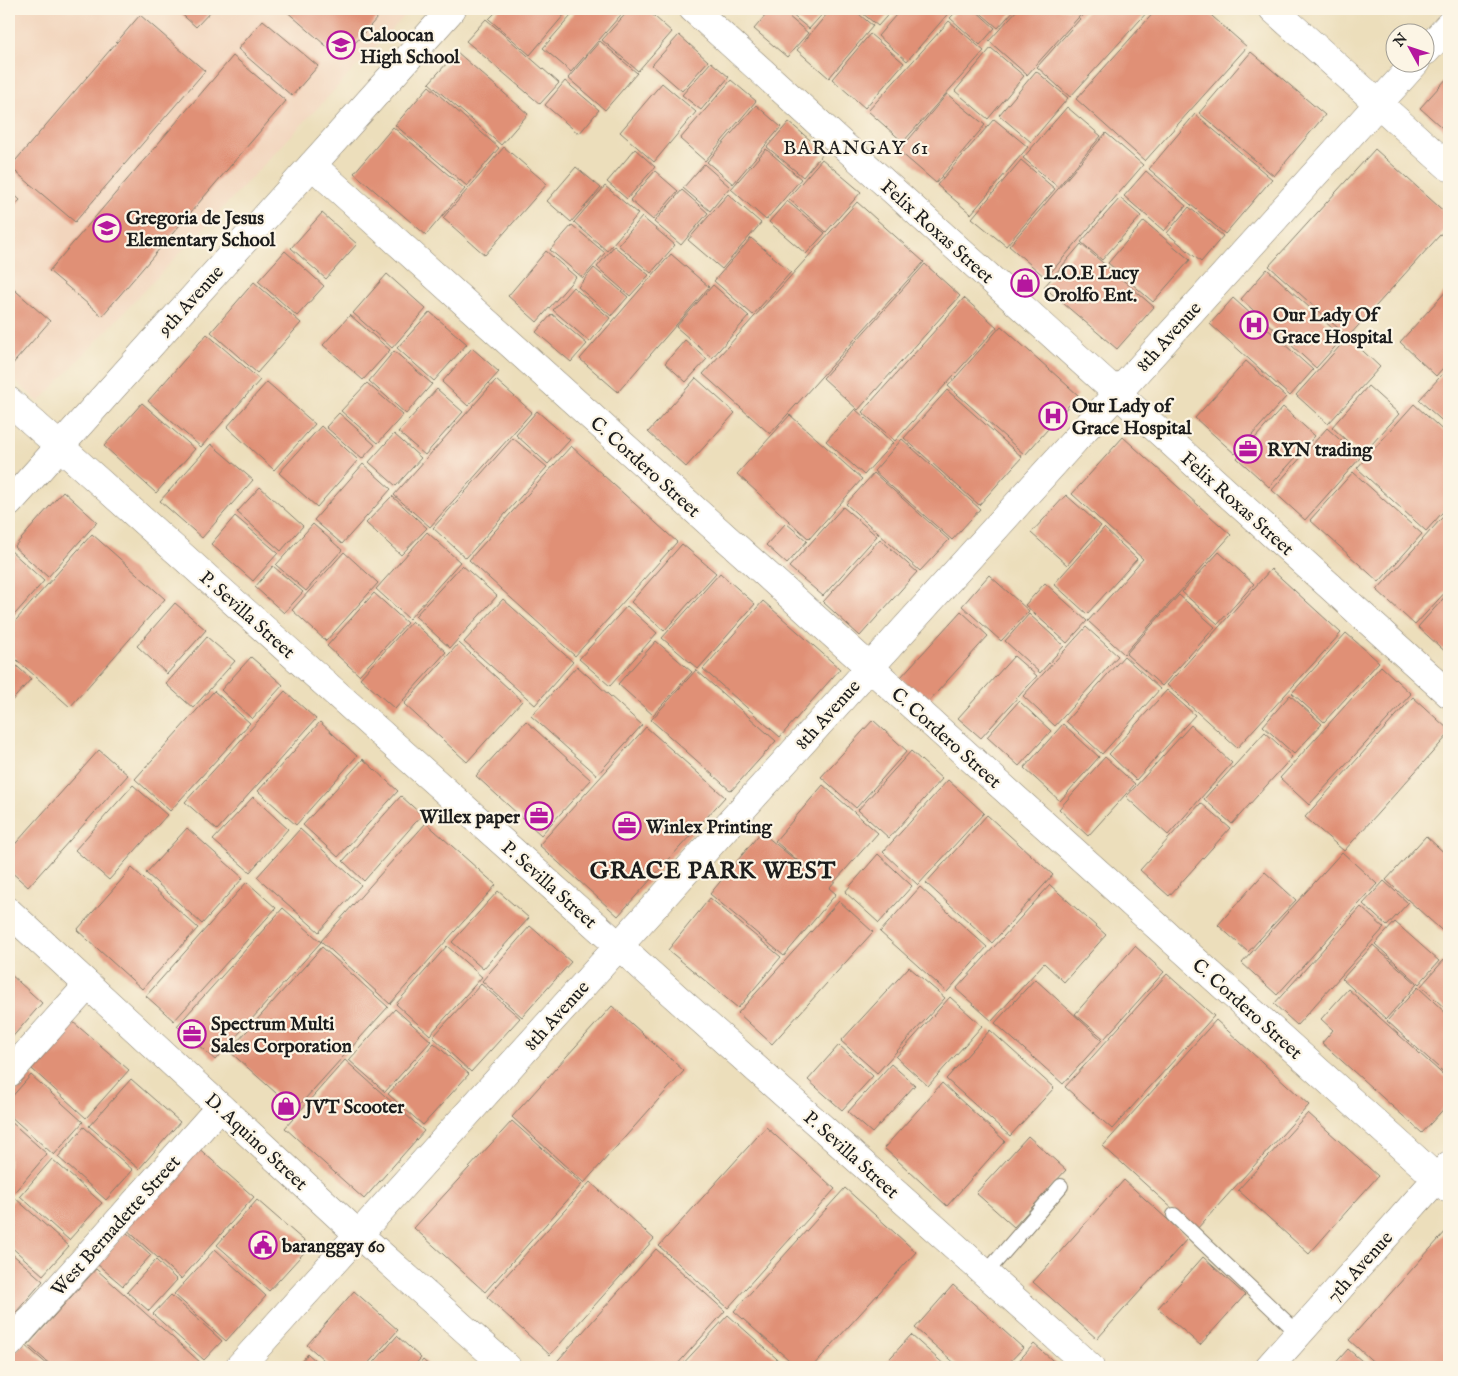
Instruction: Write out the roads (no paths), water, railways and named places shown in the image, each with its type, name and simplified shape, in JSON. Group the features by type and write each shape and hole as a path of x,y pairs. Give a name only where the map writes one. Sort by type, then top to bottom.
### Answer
{"street":[{"name":"9th Avenue","path":"9,503 452,9"},
{"name":"Felix Roxas Street","path":"692,9 1449,694"},
{"path":"1272,9 1449,167"},
{"path":"1436,40 1449,25"},
{"name":"8th Avenue","path":"239,1367 1116,392 1407,72"},
{"name":"C. Cordero Street","path":"312,165 869,667 1445,1178"},
{"name":"P. Sevilla Street","path":"9,400 1090,1367"},
{"name":"D. Aquino Street","path":"9,912 358,1234 507,1367"},
{"path":"9,1073 88,985"},
{"name":"West Bernadette Street","path":"9,1344 220,1107"},
{"name":"7th Avenue","path":"1269,1367 1445,1178"}],"lane":[{"path":"986,1273 1062,1186"},
{"path":"1174,1215 1299,1334"}],"place":[{"name":"Caloocan High School","path":"341,45"},
{"name":"Gregoria de Jesus Elementary School","path":"107,228"},
{"name":"L.O.E Lucy Orolfo Ent.","path":"1025,283"},
{"name":"Our Lady Of Grace Hospital","path":"1254,325"},
{"name":"Our Lady of Grace Hospital","path":"1053,416"},
{"name":"RYN trading","path":"1248,449"},
{"name":"Willex paper","path":"539,816"},
{"name":"Winlex Printing","path":"627,826"},
{"name":"Spectrum Multi Sales Corporation","path":"192,1034"},
{"name":"JVT Scooter","path":"286,1106"},
{"name":"baranggay 60","path":"263,1245"}],"district":[{"name":"BARANGAY 61","path":"856,147"},
{"name":"GRACE PARK WEST","path":"713,870"}]}
